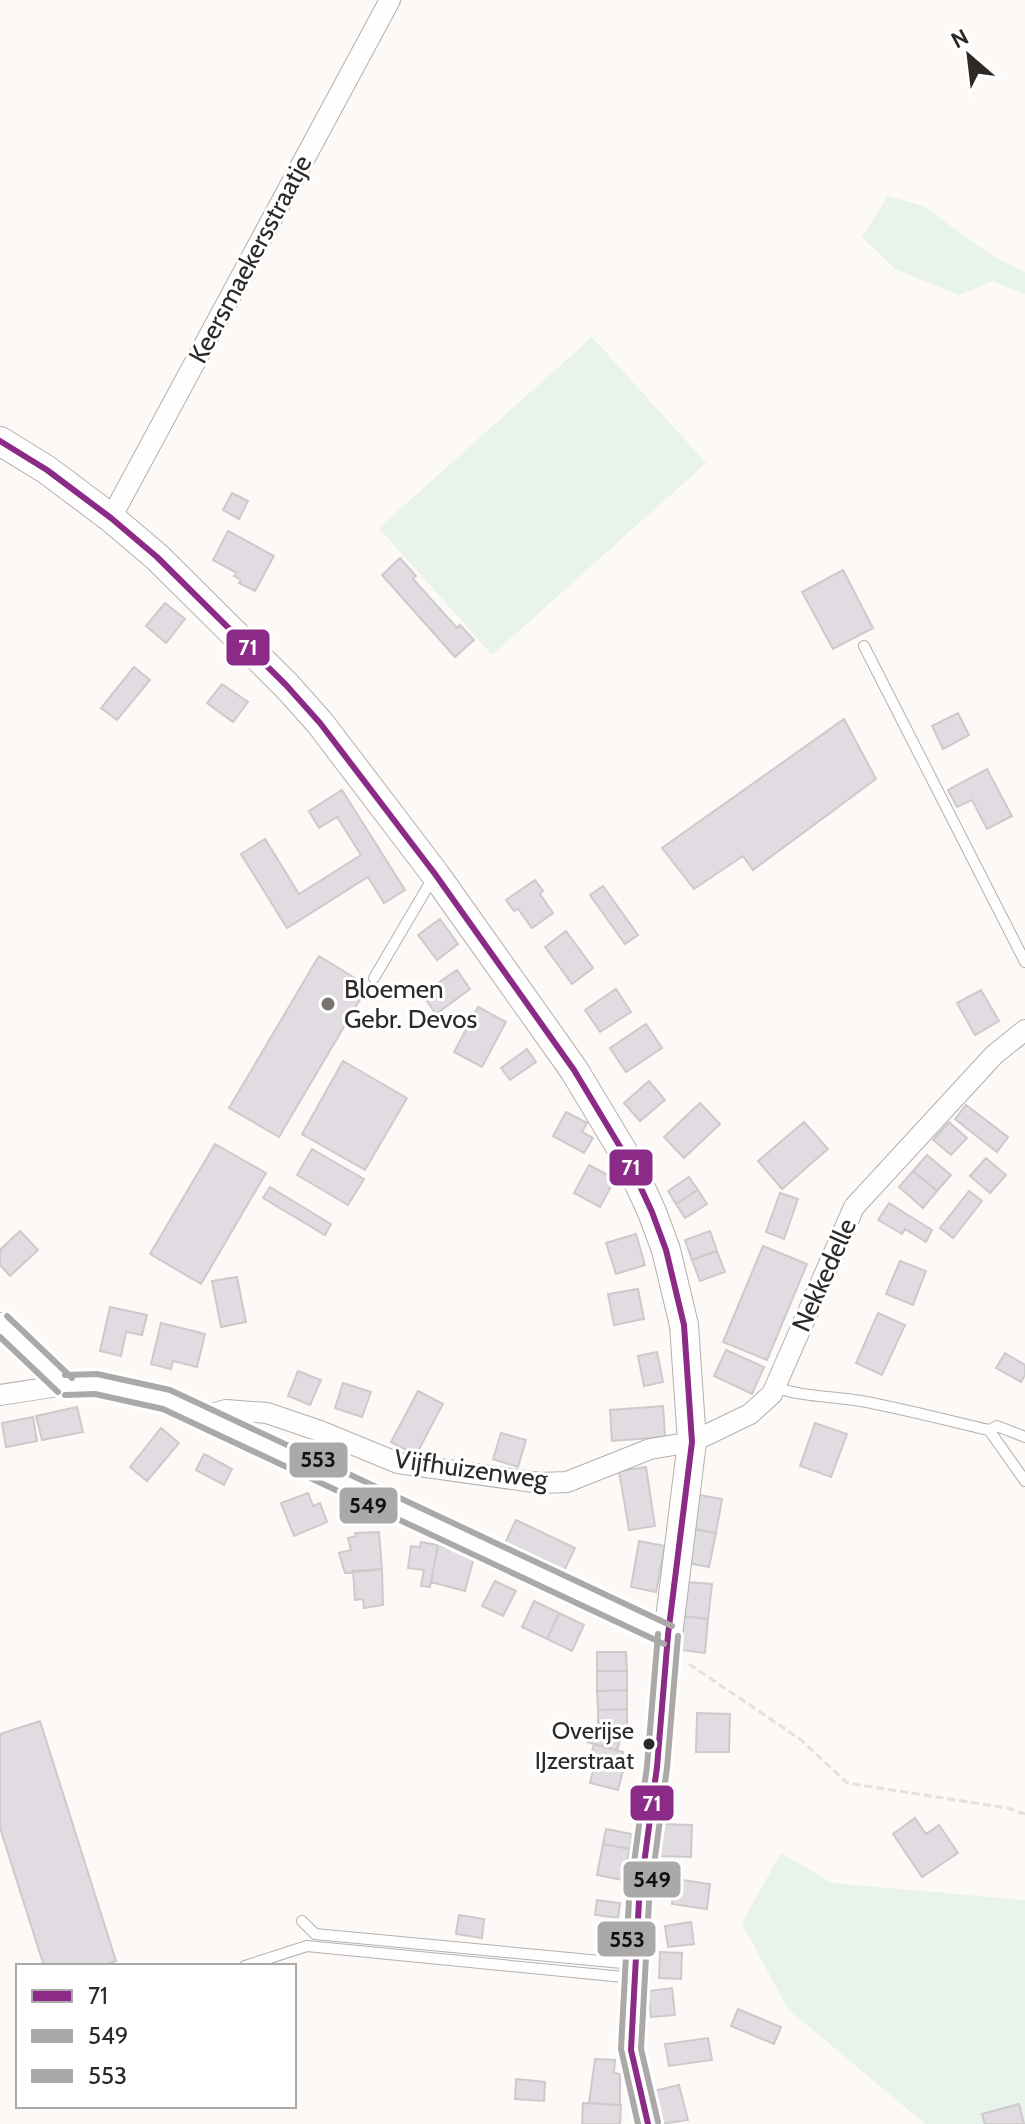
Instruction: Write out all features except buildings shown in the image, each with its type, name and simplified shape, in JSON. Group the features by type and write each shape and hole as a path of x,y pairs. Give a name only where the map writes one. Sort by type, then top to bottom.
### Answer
{"street":[{"name":"Keersmaekersstraatje","path":"111,518 390,0"},
{"path":"0,441 47,470 111,518 191,589 286,685 350,761 435,874 574,1070 628,1160 666,1250 684,1325 692,1442 667,1642 657,1767 639,1901 631,2050 648,2124"},
{"name":"Nekkedelle","path":"692,1442 750,1414 772,1394 854,1207 994,1055 1025,1030"},
{"path":"0,1323 65,1385"},
{"path":"0,1395 65,1385 96,1384 166,1399 667,1642"},
{"name":"Vijfhuizenweg","path":"204,1416 226,1410 267,1413 398,1463 540,1483 567,1482 650,1449 692,1442"}],"lane":[{"path":"864,646 1025,962"},
{"path":"374,978 435,874"},
{"path":"775,1387 794,1394 824,1395 895,1407 989,1430 997,1426 1025,1437"},
{"path":"989,1430 1025,1481"},
{"path":"302,1921 315,1934 635,1972"},
{"path":"251,1964 307,1946 635,1972"}],"path":[{"path":"667,1642 800,1739 847,1783 1007,1808 1025,1814"}],"shaded area":[{"path":"888,196 923,206 996,258 1025,272 1025,294 993,281 959,295 895,269 862,237"},
{"path":"592,337 706,463 492,655 379,528"},
{"path":"781,1853 832,1883 1025,1900 1025,2124 925,2124 788,2009 742,1923"}],"transit line":[{"name":"71","path":"0,441 47,470 157,557 320,723 435,874 574,1070 628,1160 652,1212 666,1250 684,1325 692,1442 668,1635 657,1767 639,1901 631,2050 648,2124"},
{"name":"553","path":"7,1316 72,1378"},
{"name":"549","path":"0,1337 58,1392"},
{"name":"553","path":"65,1375 97,1374 170,1390 672,1626"},
{"name":"549","path":"65,1395 95,1394 163,1409 664,1644"},
{"name":"553","path":"638,2124 621,2049 629,1900 647,1766 658,1634"},
{"name":"549","path":"658,2122 641,2049 649,1902 667,1768 678,1636"}],"place":[{"name":"Bloemen Gebr. Devos","path":"328,1004"},
{"name":"Overijse IJzerstraat","path":"649,1744"}]}
